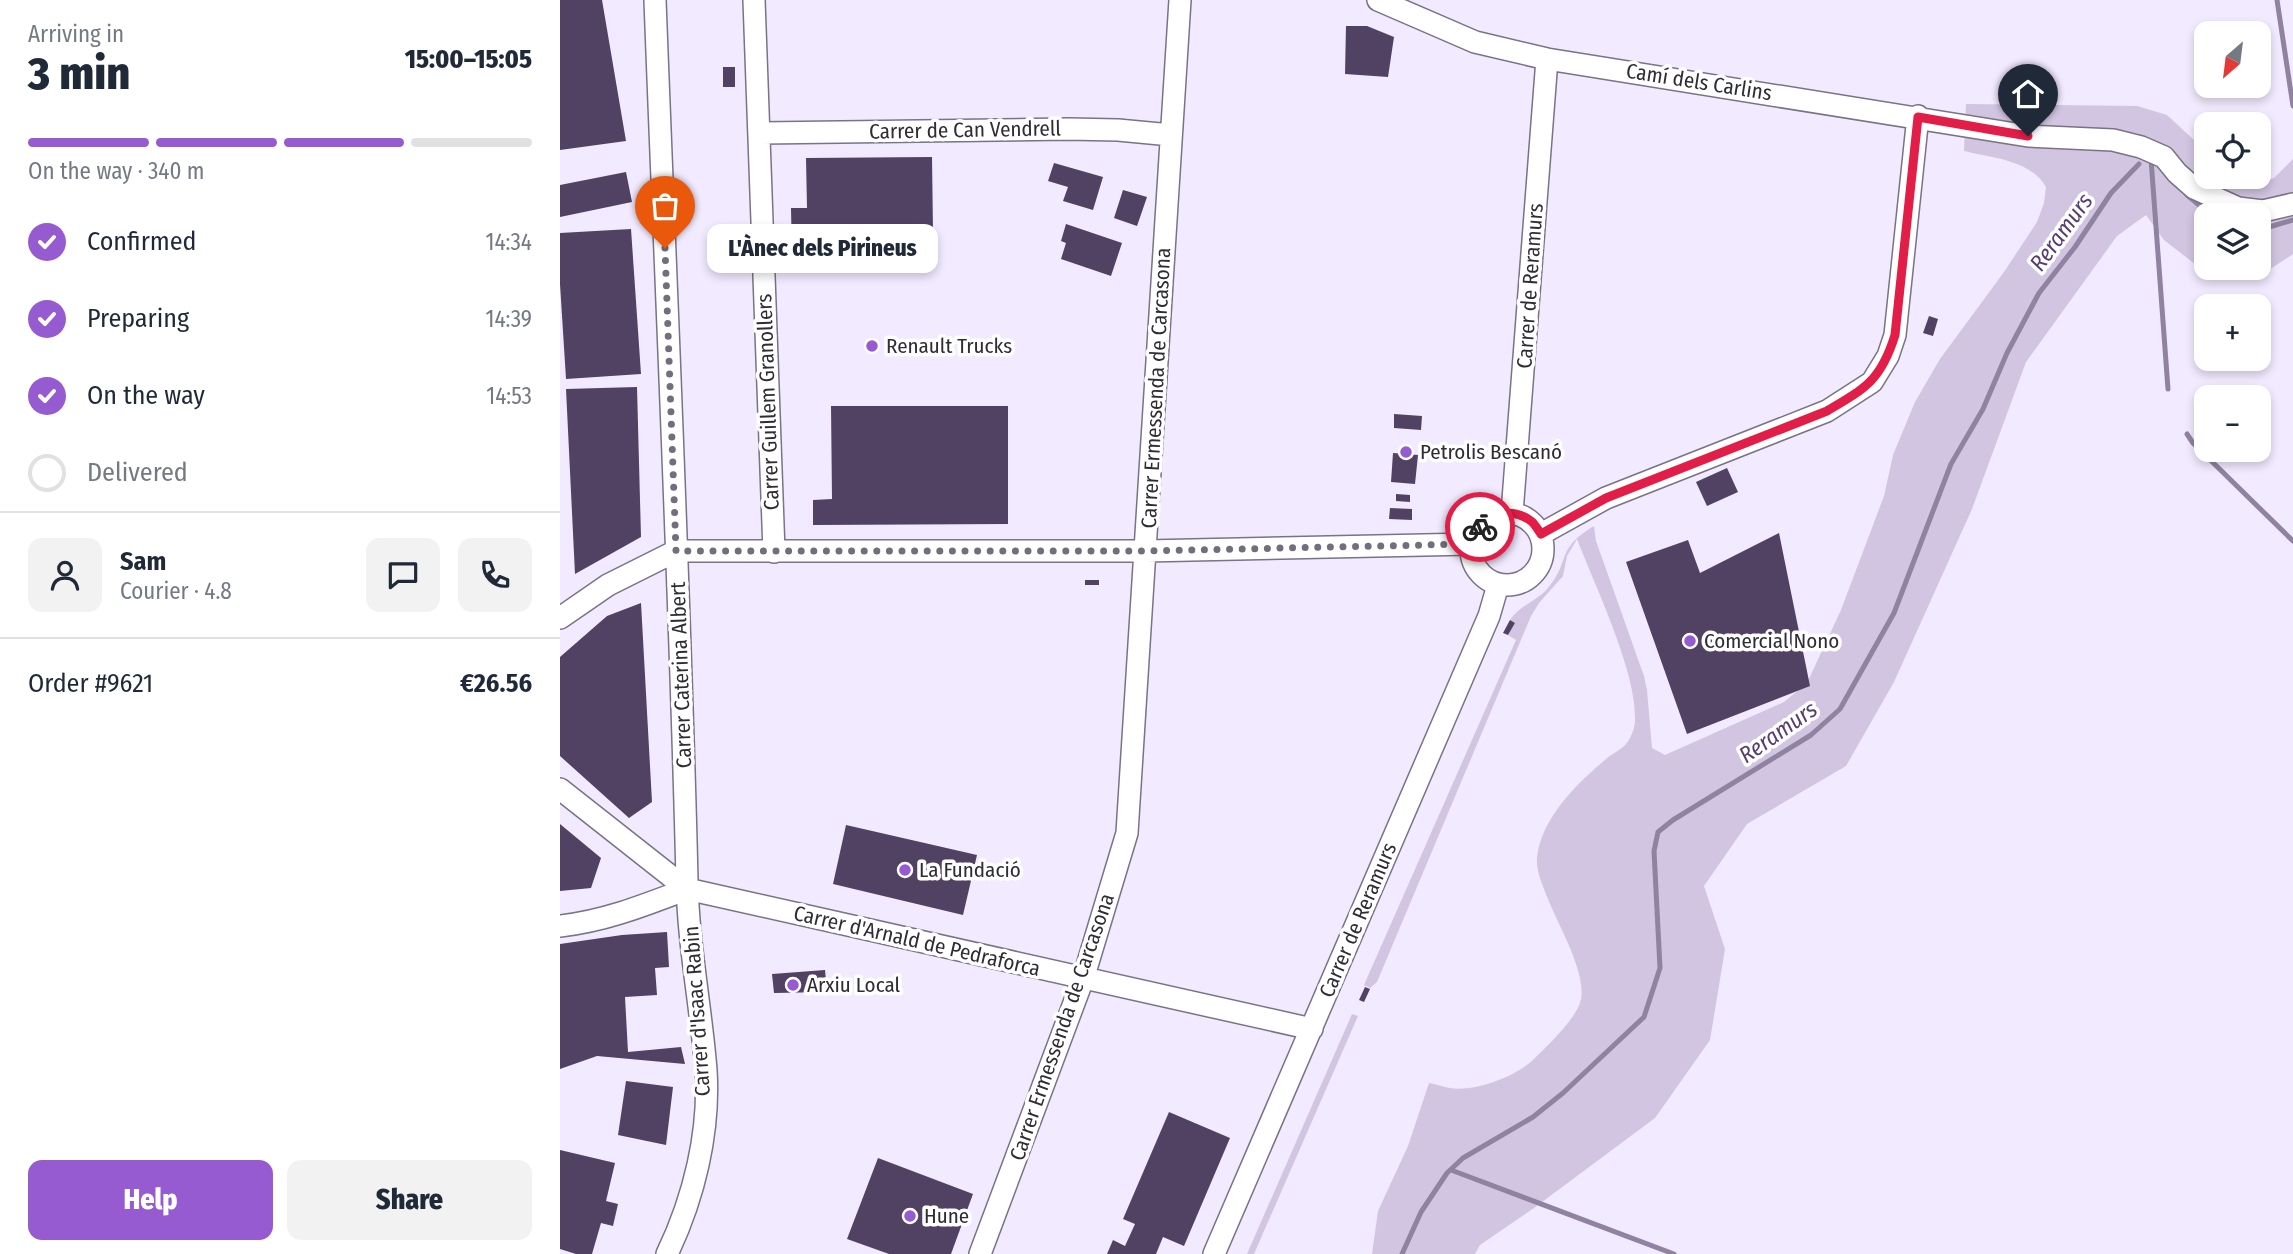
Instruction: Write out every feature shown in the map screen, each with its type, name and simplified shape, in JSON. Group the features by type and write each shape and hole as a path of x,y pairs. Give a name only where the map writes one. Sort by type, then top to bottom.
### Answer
{"street":[{"name":"Carrer Caterina Albert","path":"655,0 687,889"},
{"name":"Carrer Guillem Granollers","path":"754,0 774,552"},
{"name":"Carrer Ermessenda de Carcasona","path":"980,1254 1083,979 1127,833 1180,0"},
{"name":"Camí dels Carlins","path":"1378,0 1475,42 1548,58 2028,136 2113,140 2141,147 2164,157 2193,188 2238,208 2263,211 2293,204"},
{"name":"Carrer de Reramurs","path":"1512,513 1548,58"},
{"path":"1541,534 1606,498 1827,411 1872,382 1888,356 1895,335 1918,117"},
{"name":"Carrer de Can Vendrell","path":"759,133 1069,129 1171,135"},
{"path":"1512,513 1531,521 1541,534 1542,562 1529,580 1516,585 1498,585 1479,572 1472,560 1471,544 1482,523 1498,514 1512,513"},
{"path":"560,618 608,585 676,551 1146,551 1471,544"},
{"name":"Carrer de Reramurs","path":"1214,1254 1489,616 1498,585"},
{"path":"560,789 687,889"},
{"path":"560,926 588,923 687,889"},
{"name":"Carrer d'Arnald de Pedraforca","path":"687,889 1312,1029"},
{"name":"Carrer d'Isaac Rabin","path":"667,1254 691,1192 704,1125 706,1073 687,889"}],"shaded area":[{"path":"1966,104 2137,106 2167,115 2194,140 2194,189 2271,189 2271,179 2293,159 2293,254 2271,269 2271,203 2194,203 2194,263 2164,240 2146,215 2117,236 2026,362 1972,509 1894,682 1846,766 1747,824 1704,886 1725,949 1710,1040 1655,1118 1480,1245 1475,1254 1372,1254 1378,1211 1408,1146 1429,1083 1450,1088 1471,1088 1516,1072 1533,1060 1559,1033 1580,1003 1582,992 1576,965 1542,884 1537,858 1545,830 1562,803 1607,758 1626,744 1635,720 1634,700 1622,654 1577,539 1594,526 1596,541 1644,676 1652,748 1665,755 1784,702 1807,683 1841,610 1884,496 1893,455 1915,402 1940,359 2037,222 2046,187 2031,171 2010,162 1964,151"},
{"path":"1577,539 1567,556 1563,576 1531,616 1377,982 1370,988 1364,985 1516,640 1508,635 1515,623 1510,620 1548,588 1568,549"},
{"path":"1352,1014 1358,1016 1254,1254 1247,1254"}],"building":[{"path":"560,0 602,0 626,141 560,150"},
{"path":"1346,26 1367,26 1394,37 1388,77 1345,74"},
{"path":"723,67 735,67 735,87 723,87"},
{"path":"932,157 933,232 827,233 827,258 792,258 791,208 807,208 806,158"},
{"path":"1054,163 1103,177 1093,210 1063,201 1068,187 1048,181"},
{"path":"626,172 632,202 560,217 560,185"},
{"path":"1123,190 1147,197 1137,226 1114,218"},
{"path":"1066,224 1122,243 1111,276 1061,259 1066,243 1061,241"},
{"path":"631,229 641,374 566,379 560,233"},
{"path":"732,250 733,270 721,270 721,251"},
{"path":"1929,316 1938,319 1933,336 1923,333"},
{"path":"637,387 641,537 575,574 566,389"},
{"path":"831,406 1008,406 1008,524 813,525 813,500 832,499"},
{"path":"1394,414 1422,416 1421,430 1394,428"},
{"path":"1393,453 1418,455 1415,484 1391,482"},
{"path":"1727,468 1738,492 1707,506 1696,482"},
{"path":"1396,494 1410,495 1410,502 1396,501"},
{"path":"1390,508 1412,509 1412,520 1389,519"},
{"path":"1779,533 1810,686 1687,734 1626,562 1688,540 1700,573"},
{"path":"1085,580 1099,580 1099,585 1085,585"},
{"path":"641,603 652,802 629,818 560,756 560,657 607,616"},
{"path":"1510,620 1515,623 1508,635 1503,633"},
{"path":"560,824 601,858 591,888 560,891"},
{"name":"La Fundació","path":"846,825 977,855 963,915 833,884"},
{"path":"667,932 669,967 655,968 657,995 625,997 628,1052 681,1047 685,1064 597,1056 560,1069 560,944"},
{"path":"825,970 827,992 774,993 772,974"},
{"path":"1365,987 1370,989 1364,1002 1359,1000"},
{"path":"626,1081 673,1087 666,1145 618,1135"},
{"path":"1169,1112 1230,1138 1184,1246 1163,1237 1156,1254 1107,1254 1113,1240 1125,1246 1135,1224 1123,1219"},
{"path":"560,1150 615,1163 606,1201 618,1204 613,1226 601,1223 592,1254 576,1254 560,1249"},
{"name":"Hune","path":"878,1158 973,1194 951,1254 889,1254 847,1239"}],"waterway":[{"path":"2277,0 2293,106"},
{"path":"2151,159 2168,389"},
{"name":"Reramurs","path":"1402,1254 1421,1212 1447,1173 1463,1158 1533,1117 1563,1093 1644,1017 1660,968 1654,851 1658,832 1673,820 1811,735 1840,709 1894,613 1951,464 1983,409 2007,353 2039,293 2075,247 2111,193 2139,164"},
{"name":"Reramurs","path":"2187,195 2197,203"},
{"name":"Reramurs","path":"2271,226 2293,220"},
{"path":"2187,434 2293,541"},
{"path":"1451,1170 1674,1254"}],"way so far":[{"path":"665,248 676,551 1146,551 1471,544 1480,527"}],"place":[{"name":"L'Ànec dels Pirineus","path":"665,248"},
{"name":"Renault Trucks","path":"872,346"},
{"name":"Petrolis Bescanó","path":"1406,452"},
{"name":"Comercial Nono","path":"1690,641"},
{"name":"La Fundació","path":"905,870"},
{"name":"Arxiu Local","path":"793,985"},
{"name":"Hune","path":"910,1216"}],"route":[{"path":"1480,527 1498,514 1512,513 1531,521 1541,534 1606,498 1827,411 1857,393 1872,382 1888,356 1895,335 1918,117 2028,136"}]}
